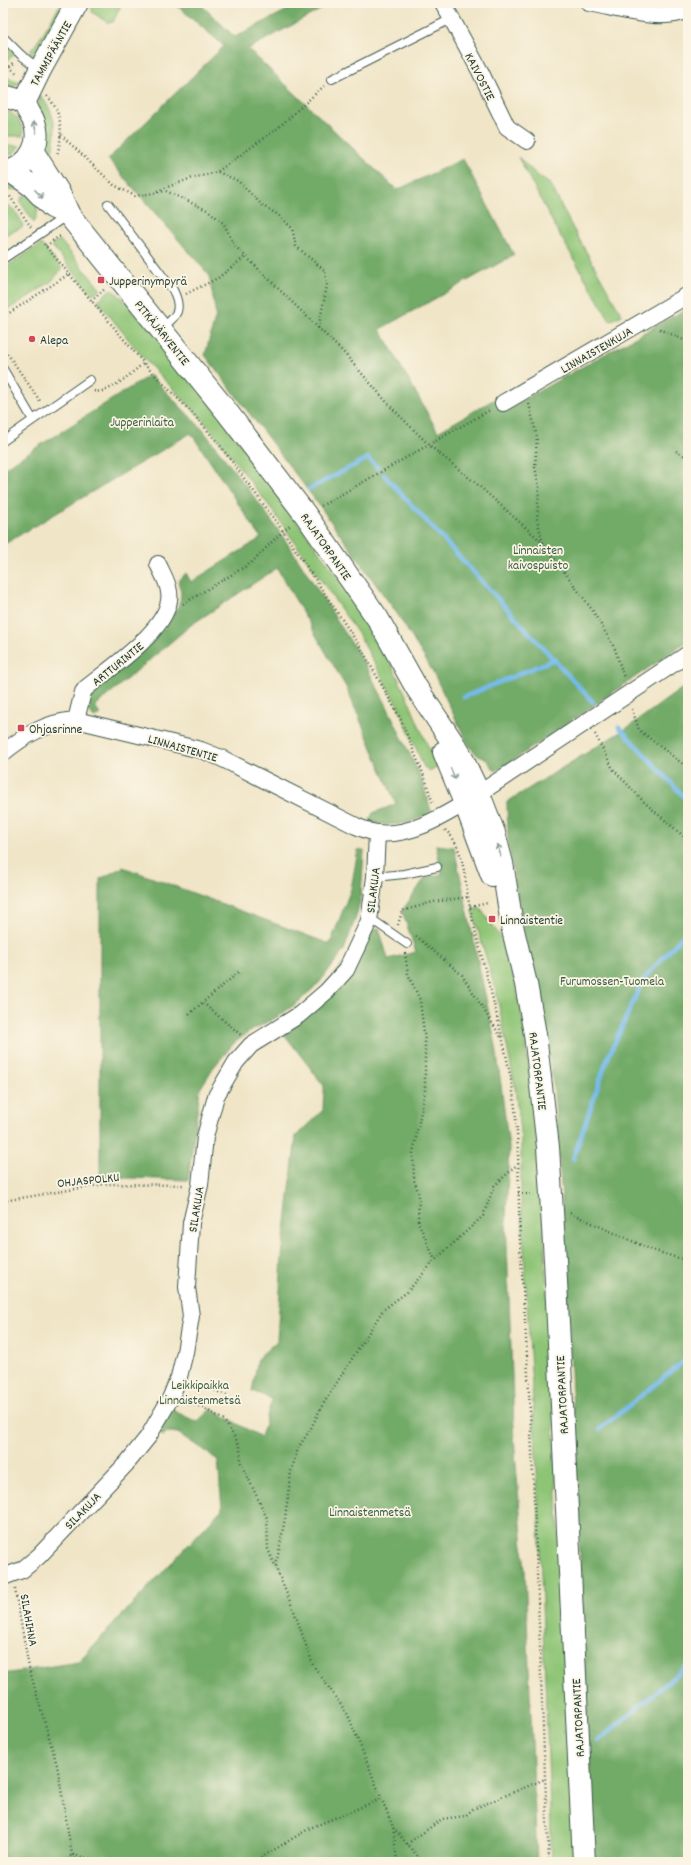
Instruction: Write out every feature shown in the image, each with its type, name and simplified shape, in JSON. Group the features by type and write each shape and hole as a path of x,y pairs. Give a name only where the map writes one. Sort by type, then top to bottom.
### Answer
{"main road":[{"name":"TAMMIPÄÄNTIE","path":"24,103 40,70 77,3"},
{"path":"3,96 24,103 35,122 37,132 33,152 27,160 7,172"},
{"name":"PITKÄJÄRVENTIE","path":"33,152 59,193 69,215 227,412"},
{"name":"PITKÄJÄRVENTIE","path":"7,172 32,186 52,206 69,215"},
{"name":"RAJATORPANTIE","path":"227,412 305,514 378,619 416,686 472,798 513,930 526,984 536,1041 548,1147 584,1862"}],"street":[{"name":"KAIVOSTIE","path":"443,3 480,71 507,127 527,141"},
{"path":"589,3 653,15 668,15 688,10"},
{"name":"LINNAISTENKUJA","path":"503,403 646,321 688,295"},
{"name":"ARTTURINTIE","path":"76,720 82,692 141,645 165,615 170,594 166,579 158,564"},
{"name":"LINNAISTENTIE","path":"3,753 33,732 61,721 76,720 202,750 221,758 356,826 377,833 402,831 416,827 441,827 472,798 630,700 688,654"},
{"name":"SILAKUJA","path":"8,1576 22,1570 38,1556 127,1463 148,1437 170,1399 179,1377 191,1316 188,1287 190,1238 200,1185 205,1137 216,1096 236,1062 251,1045 300,1015 327,991 346,970 369,920 375,877 377,833"}],"lane":[{"path":"332,79 451,19"},
{"path":"3,37 21,55 40,70"},
{"path":"108,204 173,290 177,299 178,310 174,318 161,330"},
{"path":"3,259 69,215"},
{"path":"3,368 33,420"},
{"path":"3,441 90,380"},
{"path":"375,877 404,874 437,867"},
{"path":"369,920 377,923 407,944"}],"path":[{"path":"3,71 21,55"},
{"path":"151,193 189,179 218,172 278,128 332,79"},
{"path":"60,135 114,185 135,196 166,191 209,212 224,224 234,245 344,353 391,407 429,445 478,485 543,543 593,610 615,649 639,730 688,768"},
{"path":"218,172 238,181 264,206 277,214 292,228 296,246 325,271 327,286 318,329"},
{"path":"3,197 9,195 37,236 144,363 219,444 283,531 361,648 399,716 425,778 441,827 451,834 457,846 470,907 497,1010 513,1094 518,1163 518,1223 528,1359 535,1498 549,1862"},
{"path":"46,246 62,235"},
{"path":"177,299 218,278 245,257"},
{"path":"3,317 69,274"},
{"path":"646,321 678,339 688,342"},
{"path":"3,348 46,410"},
{"path":"78,388 99,392 117,384 144,363"},
{"path":"525,390 537,437 534,467 539,487 537,519 543,543"},
{"path":"165,615 251,563 283,531 305,514 503,403"},
{"path":"676,451 688,458"},
{"path":"594,732 613,769 645,803 688,840"},
{"path":"394,935 402,911 433,902 468,897"},
{"path":"470,907 488,903"},
{"path":"394,935 409,931 462,975 502,1040"},
{"path":"407,944 404,955 405,961 408,974 420,1000 425,1041 425,1091 413,1153 414,1180 419,1196 418,1222 435,1260"},
{"path":"189,1014 240,972"},
{"path":"203,1003 245,1038"},
{"path":"276,1567 285,1518 291,1472 298,1448 310,1430 322,1406 383,1310 407,1292 435,1260 483,1216 494,1186 518,1163"},
{"name":"OHJASPOLKU","path":"3,1201 105,1184 200,1185"},
{"path":"552,1211 574,1214 652,1250 688,1261"},
{"path":"179,1377 229,1396"},
{"path":"170,1399 202,1407 224,1420 240,1446 241,1463 267,1518 268,1549 294,1611 313,1665 348,1715 393,1827 423,1862"},
{"name":"SILAHIHNA","path":"8,1576 28,1668 57,1765 72,1855"},
{"path":"407,1844 442,1819 465,1816 473,1809 545,1779"},
{"path":"254,1862 310,1828 381,1799"},
{"path":"393,1827 397,1862"},
{"path":"64,1862 72,1855"},
{"path":"72,1855 76,1862"},
{"path":"72,1855 103,1862"}],"green space":[{"path":"61,3 67,3 38,55 32,55 29,53 41,37"},
{"path":"92,3 122,3 113,22 108,23 92,12"},
{"name":"Linnaisten kaivospuisto","path":"174,3 199,3 235,37 301,3 333,3 248,49 397,190 463,159 514,255 380,329 438,432 495,399 503,411 688,308 688,361 685,371 688,391 688,641 495,771 487,760 477,755 468,744 432,670 398,615 316,501 205,355 216,315 209,275 108,159 224,46"},
{"path":"3,41 15,54 3,64"},
{"path":"3,76 20,82 14,87 3,88"},
{"path":"40,95 51,112 55,129 53,147 47,167 38,105"},
{"path":"3,110 12,113 18,119 22,126 23,136 6,136 3,133"},
{"path":"3,146 20,146 14,153 3,157"},
{"path":"518,157 537,175 551,185 570,223 622,315 610,321 557,230"},
{"path":"3,179 20,188 3,192"},
{"path":"32,192 38,207 34,223 21,203 21,198"},
{"path":"7,205 17,214 23,227 3,236 3,208"},
{"path":"60,240 101,290 92,294 52,246 52,244"},
{"path":"41,244 61,267 61,270 51,282 3,313 3,269"},
{"path":"111,289 135,308 217,412 371,622 407,697 437,768 430,771 424,767 398,706 359,635 273,511 204,421 146,361 99,303 98,300"},
{"name":"Jupperinlaita","path":"150,375 203,430 267,514 298,559 363,661 386,704 421,778 431,811 416,820 402,824 371,824 370,819 373,813 396,804 346,687 277,568 191,625 95,706 100,715 94,718 87,709 87,692 143,649 170,621 178,607 181,594 178,582 186,573 191,582 261,538 191,433 3,545 3,469"},
{"name":"Furumossen-Tuomela","path":"688,684 688,1862 593,1862 578,1506 562,1198 554,1091 543,1014 525,938 508,843 507,802 630,726"},
{"name":"Linnaistenmetsä","path":"436,845 454,847 496,1046 509,1148 506,1219 515,1453 525,1571 537,1862 3,1862 3,1674 78,1662 222,1509 218,1460 178,1433 170,1432 162,1436 160,1430 170,1409 197,1422 211,1409 261,1437 272,1399 252,1391 258,1358 277,1341 282,1257 296,1136 323,1110 324,1086 284,1034 370,932 379,928 388,959 416,952 402,911 425,878 442,874"},
{"path":"358,850 364,851 361,895 357,914 344,950 319,983 296,1004 277,1017 252,1030 234,1043 213,1068 200,1089 188,1180 100,1177 100,879 123,867 330,944 351,889"},
{"path":"480,908 502,939 511,963 523,1020 542,1190 575,1862 552,1862 537,1472 521,1200 521,1141 515,1087 496,991 472,910"}],"waterway":[{"path":"309,489 368,458 378,468"},
{"path":"384,475 593,702"},
{"path":"464,697 555,659"},
{"path":"619,727 688,801"},
{"path":"573,1159 607,1060 643,980 688,930"},
{"path":"600,1429 688,1358"},
{"path":"598,1741 688,1665"}],"place":[{"name":"Jupperinympyrä","path":"101,280"},
{"name":"Alepa","path":"32,339"},
{"name":"Ohjasrinne","path":"21,728"},
{"name":"Linnaistentie","path":"492,919"}],"park label":[{"name":"Leikkipaikka Linnaistenmetsä","path":"200,1392"}]}
